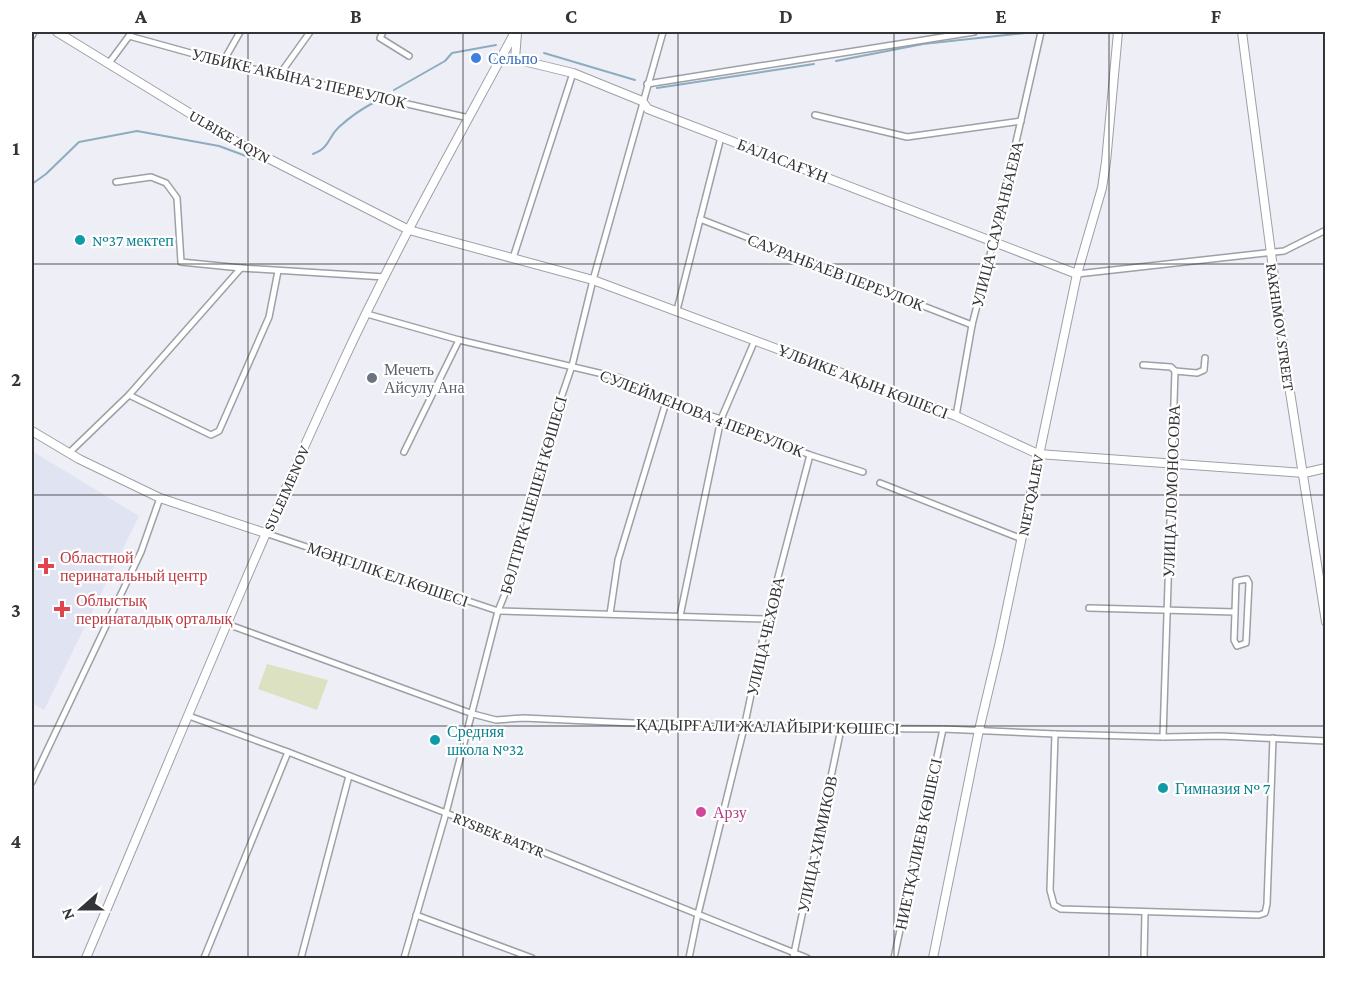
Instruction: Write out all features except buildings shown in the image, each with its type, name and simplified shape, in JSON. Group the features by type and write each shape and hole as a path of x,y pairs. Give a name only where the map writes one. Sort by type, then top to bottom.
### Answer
{"street":[{"path":"32,36 34,32"},
{"path":"223,62 240,32"},
{"path":"280,74 310,32"},
{"path":"383,32 380,38 409,56"},
{"name":"БАЛАСАҒҰН","path":"516,32 515,58 573,73 642,101 648,109 1077,274"},
{"name":"SULEIMENOV","path":"86,958 265,533 338,372 409,230 516,32"},
{"name":"БӨЛТІРІК ШЕШЕН КӨШЕСІ","path":"404,958 473,714 498,612 515,569 559,404 572,366 642,101 663,32"},
{"path":"648,84 974,32"},
{"name":"УЛИЦА САУРАНБАЕВА","path":"956,417 972,326 1022,121 1041,32"},
{"name":"NIETQALIEV","path":"933,958 1077,274 1096,214 1106,162 1118,32"},
{"name":"RAKHIMOV STREET","path":"1242,32 1270,252 1326,622"},
{"name":"ULBIKE AQYN","path":"61,33 240,144 409,230"},
{"path":"109,63 130,34"},
{"name":"УЛБИКЕ АКЫНА 2 ПЕРЕУЛОК","path":"130,34 223,62 469,118"},
{"path":"513,258 573,73"},
{"path":"815,115 907,137 1022,121"},
{"path":"677,310 722,137"},
{"path":"116,182 151,177 166,183 177,198 181,262 278,271 385,277"},
{"name":"САУРАНБАЕВ ПЕРЕУЛОК","path":"700,219 972,326"},
{"name":"ҰЛБИКЕ АҚЫН КӨШЕСІ","path":"409,230 593,280 956,417 1038,454 1304,473 1326,468"},
{"path":"1077,274 1284,251 1326,230"},
{"path":"69,453 129,395 242,268"},
{"path":"129,395 211,435 219,431 269,317 278,271"},
{"name":"СУЛЕЙМЕНОВА 4 ПЕРЕУЛОК","path":"367,315 459,340 620,378 666,402 721,419 862,472"},
{"path":"404,452 459,340"},
{"path":"680,616 721,419 755,340"},
{"path":"1143,365 1171,367 1175,371 1197,373 1204,370 1205,358"},
{"name":"УЛИЦА ЛОМОНОСОВА","path":"1163,737 1175,371"},
{"path":"610,614 618,560 666,402"},
{"name":"МӘҢГІЛІК ЕЛ КӨШЕСІ","path":"32,431 69,453 160,498 498,612 767,619"},
{"name":"УЛИЦА ЧЕХОВА","path":"689,958 744,728 767,619 810,454"},
{"path":"880,483 1022,539"},
{"path":"32,782 141,552 160,498"},
{"path":"1246,579 1249,583 1246,643 1237,646 1234,640 1235,612 1236,581 1246,579"},
{"path":"1089,608 1235,612"},
{"name":"ҚАДЫРҒАЛИ ЖАЛАЙЫРИ КӨШЕСІ","path":"227,624 473,714 496,720 523,718 744,728 943,729 1326,741"},
{"name":"RYSBEK BATYR","path":"189,716 446,813 698,914 794,956 807,958"},
{"name":"УЛИЦА ХИМИКОВ","path":"794,956 841,729"},
{"name":"НИЕТҚАЛИЕВ КӨШЕСІ","path":"894,958 943,729"},
{"path":"1055,734 1050,890 1054,905 1061,909 1145,913 1259,915 1265,913 1273,738"},
{"path":"204,958 288,752"},
{"path":"301,958 349,776"},
{"path":"1144,958 1145,913"},
{"path":"416,915 532,958"}],"shaded area":[{"name":"Облыстық перинаталдық орталық","path":"32,451 139,516 44,710 32,703"}],"green space":[{"path":"267,664 328,680 317,710 258,689"}],"waterway":[{"path":"836,61 923,44 1026,33"},
{"path":"394,90 445,61 452,53 496,45"},
{"path":"544,53 635,80"},
{"path":"657,88 814,64"},
{"path":"313,154 326,145 343,123 375,102"},
{"path":"32,184 46,174 79,142 137,131 219,146 254,159"}],"place":[{"name":"Сельпо","path":"476,58"},
{"name":"№37 мектеп","path":"80,240"},
{"name":"Мечеть Айсулу Ана","path":"372,378"},
{"name":"Областной перинатальный центр","path":"46,566"},
{"name":"Облыстық перинаталдық орталық","path":"62,609"},
{"name":"Средняя школа №32","path":"435,740"},
{"name":"Гимназия № 7","path":"1163,788"},
{"name":"Арзу","path":"701,812"}]}
